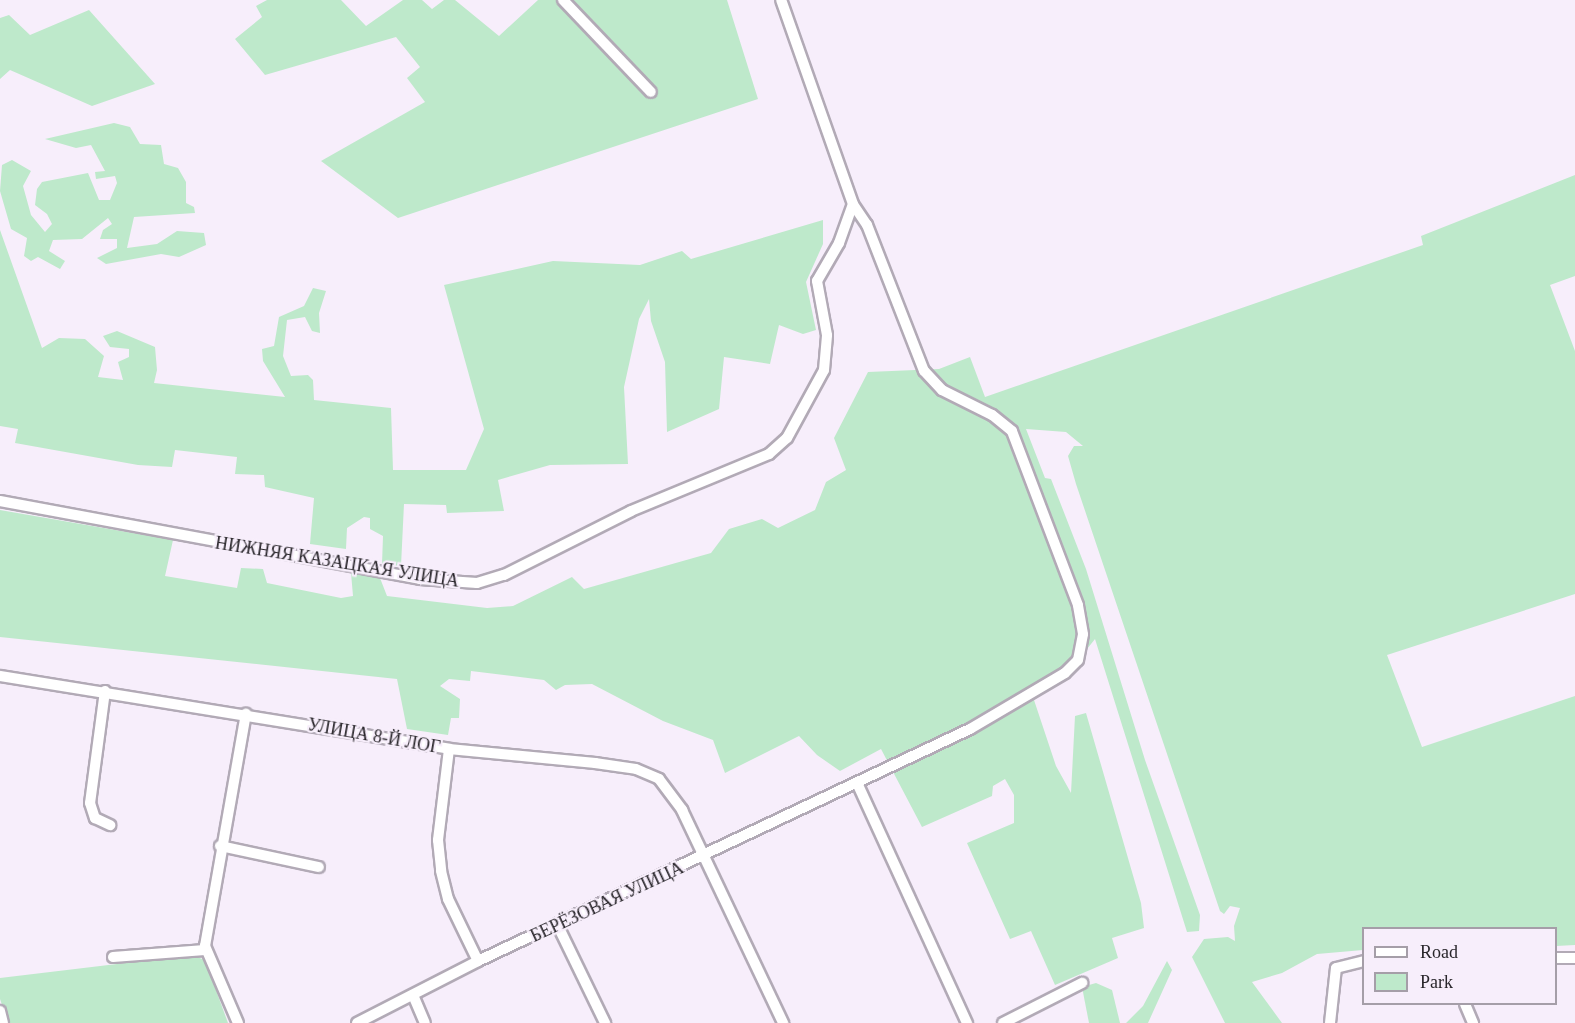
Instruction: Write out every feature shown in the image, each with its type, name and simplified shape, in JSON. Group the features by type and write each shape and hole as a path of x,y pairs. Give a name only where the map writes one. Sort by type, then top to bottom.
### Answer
{"street":[{"path":"563,0 651,92"},
{"path":"781,0 853,204"},
{"name":"НИЖНЯЯ КАЗАЦКАЯ УЛИЦА","path":"0,501 420,579 477,583 504,575 590,529 769,454 787,438 824,370 827,335 817,281 839,243 853,204"},
{"name":"БЕРЁЗОВАЯ УЛИЦА","path":"357,1023 478,961 558,926 858,785 970,729 1065,673 1078,660 1083,634 1074,594 1012,431 992,415 942,390 924,371 867,225 853,204"},
{"name":"УЛИЦА 8-Й ЛОГ","path":"0,676 105,691 449,749 636,769 669,788 705,855 783,1023"},
{"path":"105,691 90,803 95,818 110,825"},
{"path":"238,1023 205,950 220,846 246,714"},
{"path":"449,749 438,840 441,871 448,899 478,961"},
{"path":"858,785 967,1023"},
{"path":"220,846 319,867"},
{"path":"558,926 605,1023"},
{"path":"113,957 205,950"},
{"path":"1557,958 1575,958"},
{"path":"1330,1023 1336,968 1362,962"},
{"path":"1003,1023 1082,983"},
{"path":"413,995 425,1023"},
{"path":"1465,1005 1473,1023"},
{"path":"0,1011 3,1023"}],"green space":[{"path":"267,0 341,0 366,26 403,0 422,0 432,9 444,0 455,0 499,36 538,0 727,0 758,99 398,218 321,161 425,102 407,78 420,67 396,37 265,75 235,39 262,17 256,6"},
{"path":"89,10 155,84 92,106 10,70 0,79 0,18 9,15 30,35"},
{"path":"114,123 130,127 140,144 161,145 164,164 178,168 186,182 186,203 194,207 195,213 134,217 127,248 157,244 177,231 204,233 206,245 179,257 161,254 106,264 97,258 117,248 117,239 100,239 103,230 112,224 108,218 82,239 53,240 49,251 65,261 60,269 38,257 31,261 24,256 27,238 11,229 0,191 2,165 12,160 31,171 23,186 31,215 45,232 52,224 47,214 35,205 37,189 42,182 88,173 99,200 110,200 117,183 115,176 96,179 95,172 105,171 91,145 76,148 45,139"},
{"path":"1575,175 1575,276 1550,285 1575,351 1575,594 1387,655 1422,747 1575,696 1575,945 1557,946 1557,927 1362,927 1362,950 1317,954 1282,973 1252,982 1282,1023 1225,1023 1192,957 1204,939 1228,937 1235,941 1234,926 1240,908 1230,906 1224,914 1220,911 1076,484 1068,456 1074,446 1083,446 1066,432 1026,429 1045,478 1051,479 1086,569 1145,760 1200,915 1199,931 1187,932 1095,639 1064,678 1034,700 1056,766 1071,793 1075,716 1086,713 1141,903 1144,928 1112,938 1118,958 1055,985 1031,931 1010,939 967,843 1014,823 1014,795 1005,779 993,786 992,796 922,827 881,749 840,771 817,755 799,736 725,773 713,740 663,721 592,684 565,685 556,690 544,680 471,671 470,681 449,679 440,686 460,699 459,718 451,718 448,735 407,729 397,679 0,637 0,510 173,540 165,576 237,588 241,568 263,569 267,583 341,598 353,596 351,573 380,578 387,596 487,608 513,606 572,577 584,589 711,553 729,529 762,519 778,528 815,510 826,482 846,470 834,438 868,372 939,369 970,357 985,397 1423,245 1421,236"},
{"path":"823,220 823,244 806,282 816,330 803,334 779,325 770,364 724,357 719,409 667,432 665,362 651,321 649,299 639,319 624,387 628,464 550,465 498,480 504,511 447,513 446,505 404,504 401,566 382,564 383,536 370,529 370,518 364,517 347,528 346,549 310,544 314,498 265,487 264,475 235,474 237,457 175,450 172,467 138,465 15,443 18,429 0,426 0,230 42,348 59,338 85,339 104,356 98,377 123,380 118,362 129,357 129,349 110,347 103,336 117,331 155,347 157,370 154,383 285,397 263,361 262,349 274,346 279,317 304,306 313,288 326,291 319,313 320,333 312,331 305,317 287,320 283,356 291,376 308,375 313,380 314,400 391,408 393,470 466,470 484,429 444,285 553,261 640,265 682,251 691,259"},
{"path":"192,955 205,960 228,1023 8,1023 0,999 0,978"},
{"path":"1167,961 1172,970 1148,1023 1126,1023 1143,1006"},
{"path":"1096,983 1112,990 1120,1023 1089,1023 1082,987"}]}
